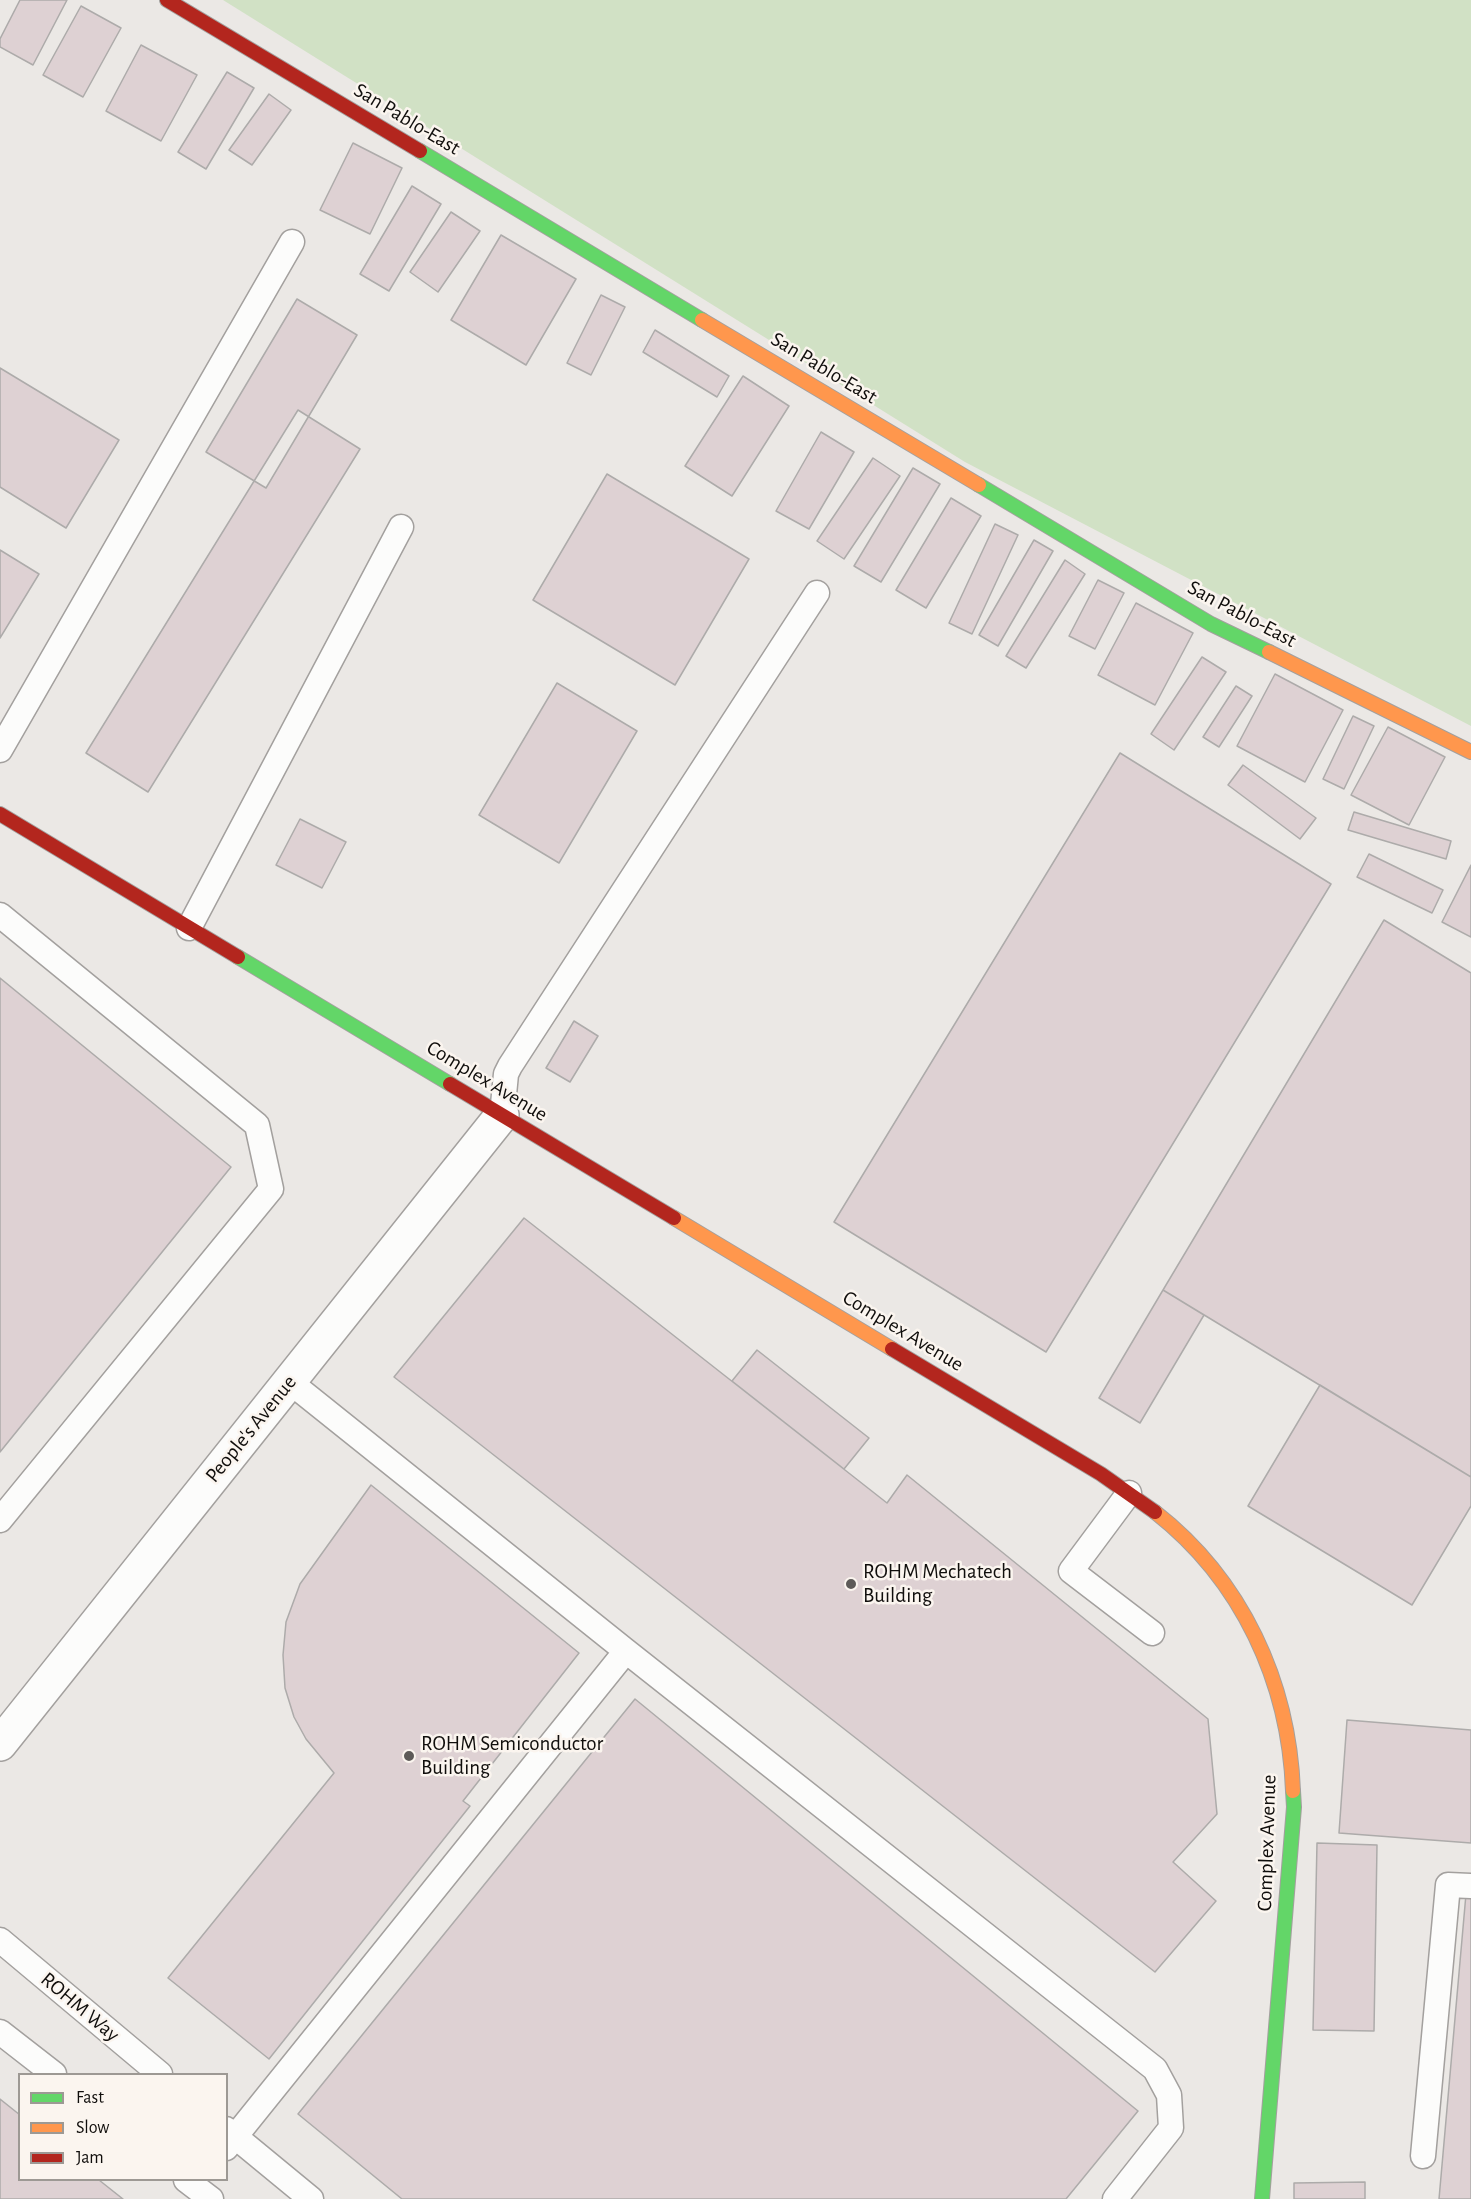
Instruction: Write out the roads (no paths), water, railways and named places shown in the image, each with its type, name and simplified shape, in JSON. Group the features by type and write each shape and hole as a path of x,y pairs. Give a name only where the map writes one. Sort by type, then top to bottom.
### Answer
{"street":[{"name":"San Pablo-East","path":"167,0 1211,624 1471,752"},
{"name":"Complex Avenue","path":"0,814 1101,1474 1152,1510 1188,1540 1216,1571 1243,1611 1264,1649 1278,1690 1290,1748 1294,1807 1262,2199"},
{"name":"People's Avenue","path":"0,1744 502,1115"}],"lane":[{"path":"0,750 292,242"},
{"path":"189,928 401,527"},
{"path":"502,1115 506,1074 510,1066 817,593"},
{"path":"0,915 257,1125 271,1189 0,1520"},
{"path":"290,1382 1155,2069 1169,2095 1171,2128 1115,2199"},
{"path":"1129,1493 1071,1571 1152,1633"},
{"path":"311,2199 230,2138 626,1651"},
{"path":"1423,2156 1448,1885 1471,1886"},
{"name":"ROHM Way","path":"0,1940 159,2073"},
{"path":"0,2032 53,2073"}],"place":[{"name":"ROHM Mechatech Building","path":"851,1584"},
{"name":"ROHM Semiconductor Building","path":"409,1756"}]}
